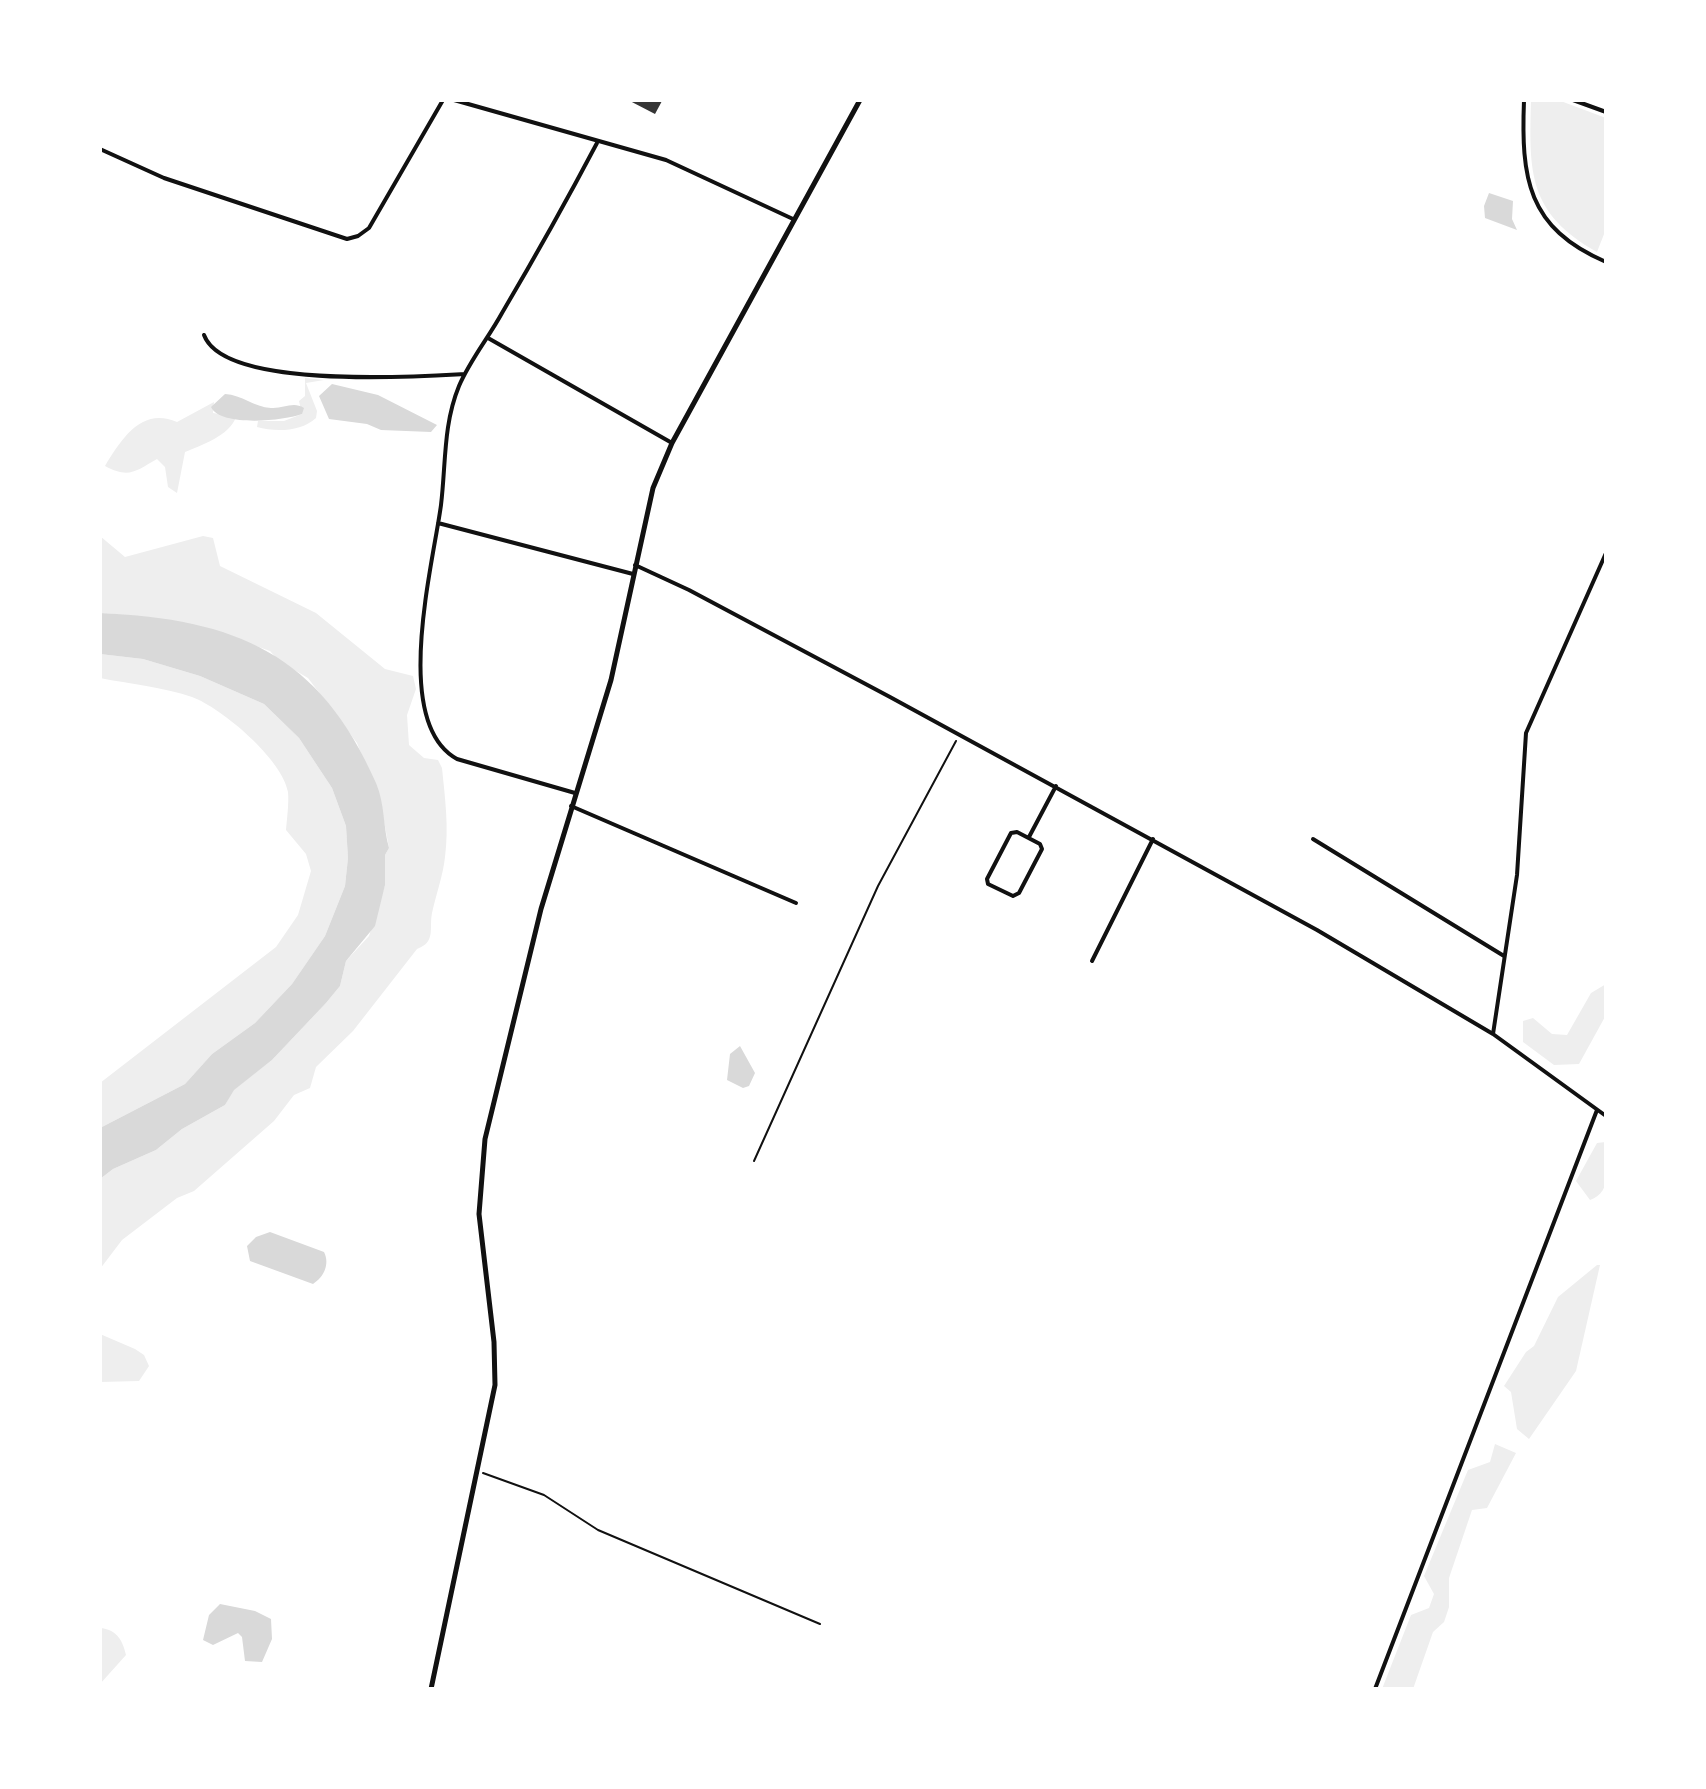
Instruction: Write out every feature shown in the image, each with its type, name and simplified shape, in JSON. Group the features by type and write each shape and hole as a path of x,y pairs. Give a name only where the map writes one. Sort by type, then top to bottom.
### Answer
{"main road":[{"path":"431,1689 494,1399 496,1365 480,1237 482,1158 528,957 611,680 653,488 672,443 860,100"}],"street":[{"path":"100,149 164,178 347,239 369,228 443,100"},
{"path":"454,100 678,164 793,219"},
{"path":"1524,100 1522,149 1532,196 1557,232 1606,262"},
{"path":"1573,100 1606,112"},
{"path":"575,793 457,759 435,741 427,714 421,646 438,523 447,424 464,374 488,338 597,143"},
{"path":"204,335 212,349 223,357 294,375 464,374"},
{"path":"488,338 672,443"},
{"path":"438,523 633,574"},
{"path":"1493,1034 1517,875 1526,733 1606,553"},
{"path":"635,565 689,590 959,734 1317,930 1493,1034 1606,1116"},
{"path":"1029,838 1056,786"},
{"path":"571,806 796,903"},
{"path":"1011,833 1029,838 1040,844 1042,849 1019,893 1013,896 988,884 987,879 1011,833"},
{"path":"1092,961 1153,839"},
{"path":"1313,839 1504,956"},
{"path":"1375,1689 1597,1110"}],"path":[{"path":"754,1161 878,886 959,734"},
{"path":"479,1471 544,1495 598,1530 820,1624"}],"shaded area":[{"path":"1531,100 1558,100 1606,118 1606,229 1597,252 1557,222 1537,189 1531,149"},
{"path":"1489,193 1513,201 1512,219 1517,230 1485,218 1484,206"},
{"path":"305,378 324,380 306,383 317,411 316,418 288,430 257,427 258,421 284,421 302,414 299,401 305,396"},
{"path":"332,384 378,395 437,425 431,432 381,430 367,424 329,419 319,396"},
{"path":"225,394 265,407 296,405 304,408 302,414 293,417 253,421 226,418 211,407"},
{"path":"214,402 213,413 236,417 221,435 185,452 177,493 168,487 165,467 157,459 126,473 105,466 118,445 143,422 165,418 177,422"},
{"path":"100,536 125,557 203,536 213,538 220,566 316,613 385,669 413,676 416,689 407,715 409,745 424,758 438,760 442,768 447,835 427,943 417,949 353,1031 316,1067 310,1088 294,1095 274,1121 194,1191 177,1198 122,1240 100,1269 100,1179 113,1169 156,1150 182,1129 225,1105 233,1090 272,1060 326,1003 340,986 346,961 369,936 385,885 385,855 389,848 381,805 357,743 308,678 279,661 270,651 217,632 129,615 100,613"},
{"path":"100,613 193,624 232,635 268,652 300,674 328,703 354,739 379,791 389,848 385,855 385,885 375,926 346,961 340,986 326,1003 272,1060 234,1090 225,1105 182,1129 156,1150 113,1169 100,1179 100,1128 185,1084 212,1054 255,1023 292,984 325,936 345,886 348,858 346,826 332,788 299,738 264,704 200,676 143,659 100,654"},
{"path":"100,654 143,659 200,676 264,704 299,738 332,788 346,826 348,858 345,886 325,936 292,984 255,1023 212,1054 185,1084 100,1128 100,1083 276,947 298,915 311,871 306,854 286,830 288,792 284,779 263,751 234,723 192,697 100,678"},
{"path":"1606,984 1606,1015 1579,1064 1554,1065 1523,1042 1523,1021 1533,1018 1552,1034 1567,1035 1591,993"},
{"path":"740,1046 755,1073 749,1086 743,1088 727,1080 730,1054"},
{"path":"1606,1142 1606,1184 1598,1196 1590,1200 1576,1181 1597,1143"},
{"path":"270,1232 324,1252 326,1266 320,1278 313,1284 250,1261 247,1246 256,1237"},
{"path":"1600,1265 1576,1371 1529,1439 1517,1429 1511,1392 1504,1386 1526,1352 1534,1346 1558,1297"},
{"path":"100,1334 144,1355 149,1366 139,1381 100,1382"},
{"path":"1495,1444 1516,1453 1487,1508 1472,1510 1449,1578 1449,1607 1444,1622 1433,1632 1413,1689 1382,1689 1411,1615 1429,1608 1434,1594 1424,1576 1468,1470 1490,1462"},
{"path":"220,1604 255,1611 271,1619 272,1639 262,1662 245,1661 242,1637 238,1633 213,1645 203,1640 209,1615"},
{"path":"101,1628 118,1637 126,1655 100,1684"}],"building":[{"path":"628,100 659,100 662,101 655,114"}]}
